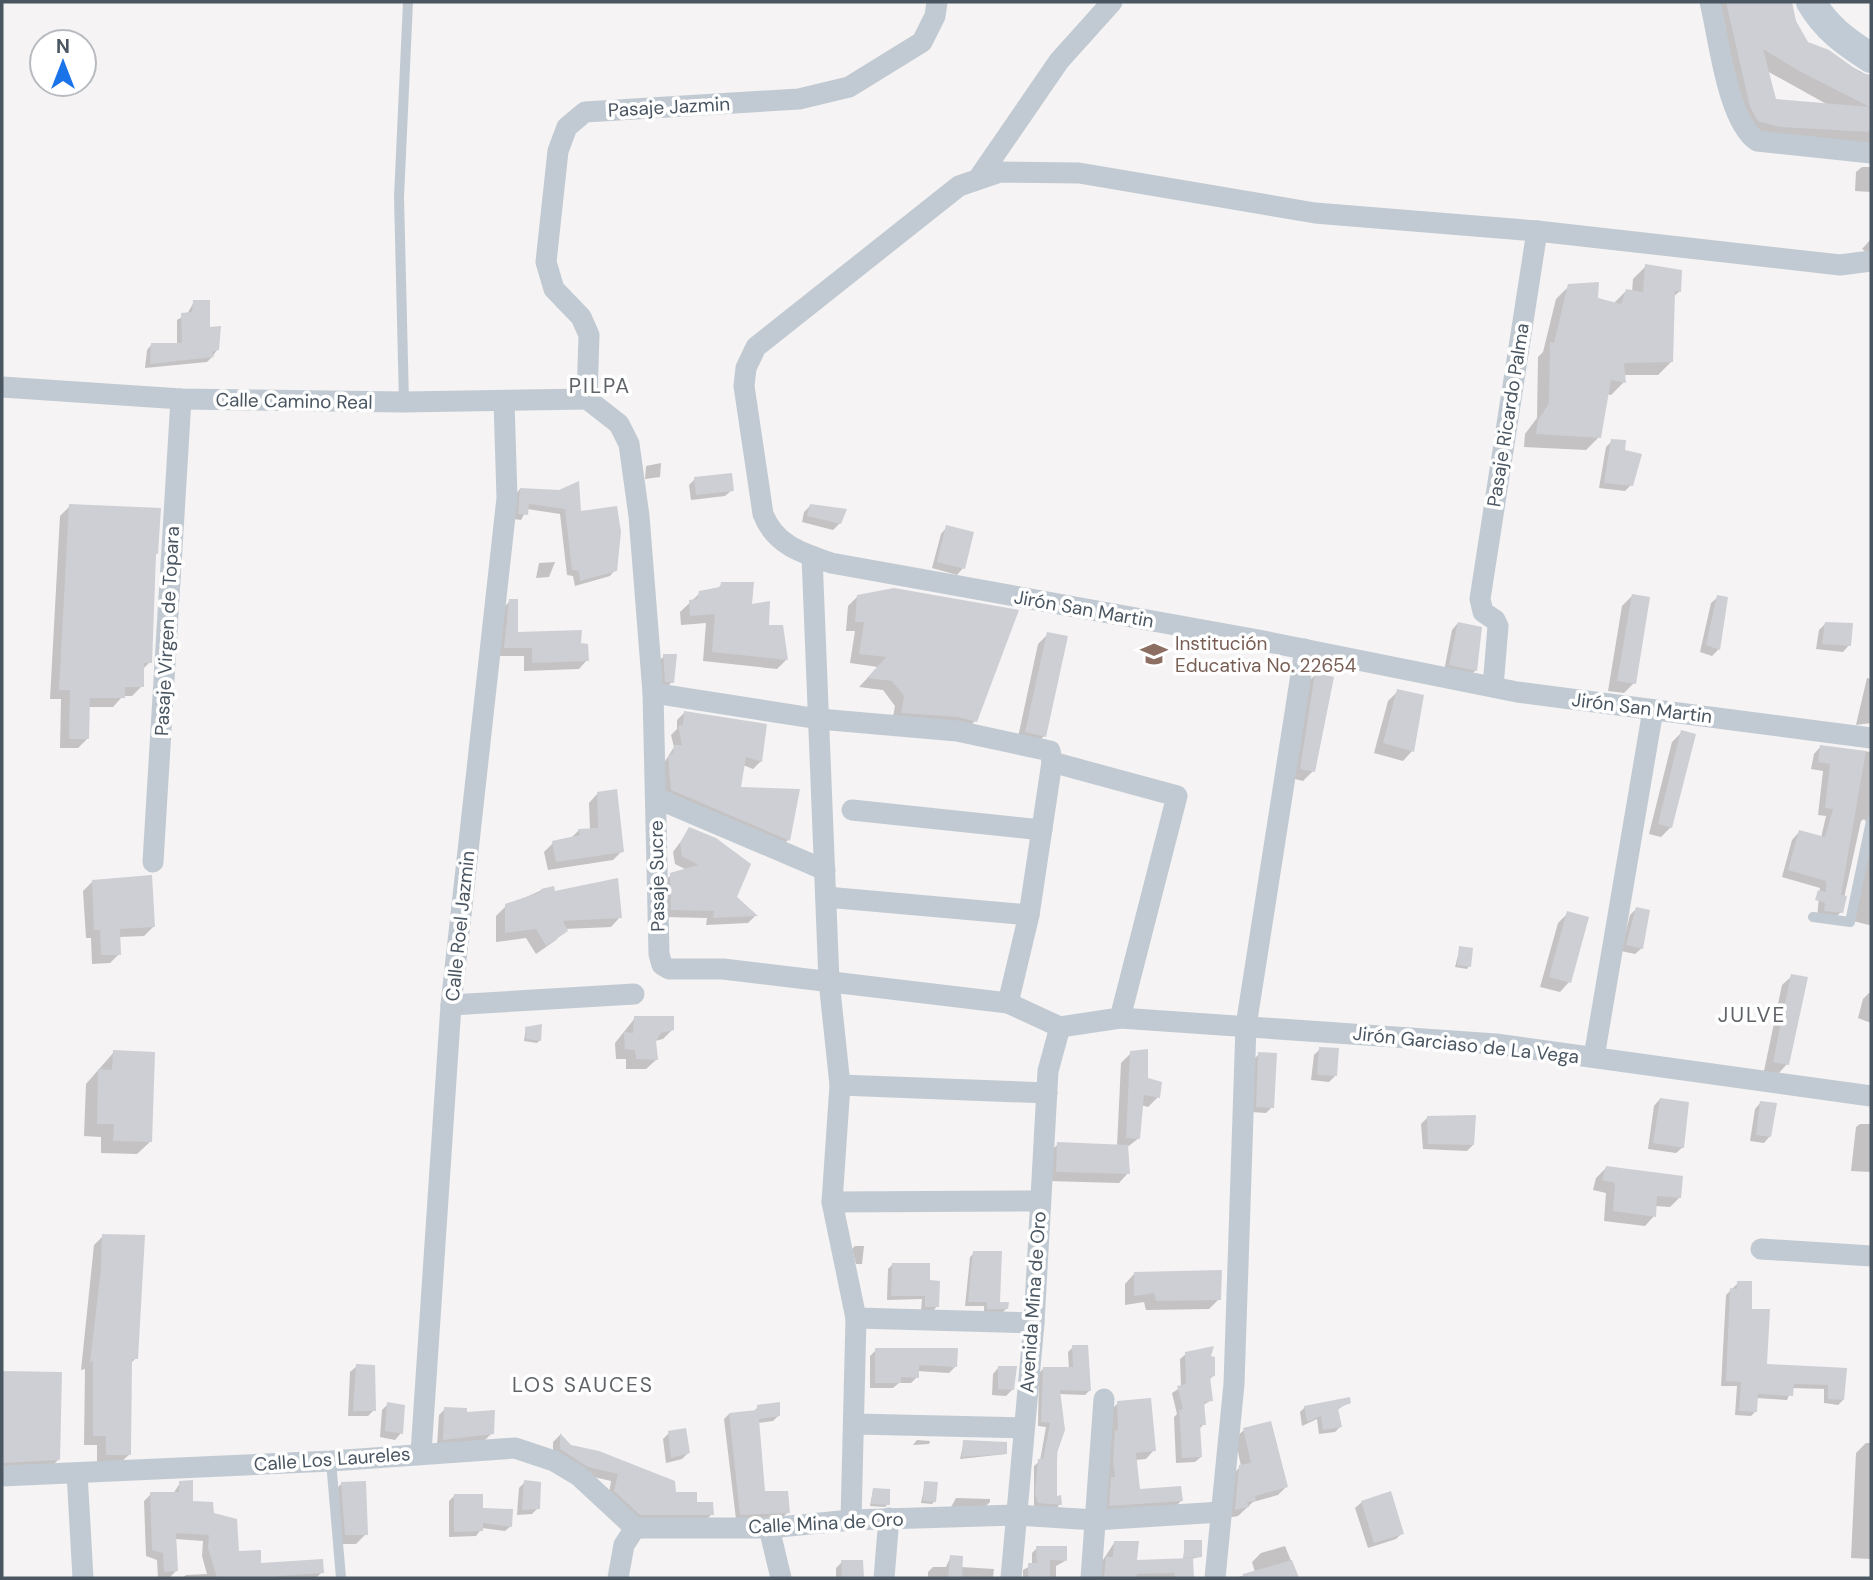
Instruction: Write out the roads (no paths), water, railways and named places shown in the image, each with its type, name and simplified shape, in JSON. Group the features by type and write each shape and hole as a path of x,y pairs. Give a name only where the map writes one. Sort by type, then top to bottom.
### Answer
{"street":[{"name":"Pasaje Jazmin","path":"587,399 589,335 581,317 554,289 546,261 558,151 567,127 585,112 799,99 849,88 922,42 935,16 937,2"},
{"path":"980,176 1059,61 1112,2"},
{"path":"1710,2 1737,116 1748,135 1757,141 1871,153"},
{"path":"1811,2 1821,19 1839,37 1871,58"},
{"path":"980,176 1000,172 1079,173 1315,213 1537,231 1840,265 1871,261"},
{"name":"Jirón San Martin","path":"980,176 959,186 756,346 746,368 744,386 763,514 770,530 788,546 831,563 1305,649 1493,687 1871,738"},
{"name":"Pasaje Ricardo Palma","path":"1493,687 1498,626 1480,609 1480,599 1537,231"},
{"name":"Calle Camino Real","path":"2,387 181,399 404,402 587,399"},
{"name":"Pasaje Virgen de Topara","path":"153,862 181,399"},
{"name":"Pasaje Sucre","path":"587,399 620,424 629,444 639,516 653,693 659,954 663,965 669,970 723,969 1008,1003 1060,1027"},
{"name":"Calle Roel Jazmin","path":"421,1452 451,1005 507,498 505,401"},
{"path":"811,556 829,981 840,1085 832,1202 856,1318 851,1520"},
{"path":"1215,1578 1234,1384 1246,1026 1305,649"},
{"path":"653,693 819,719 957,731 1050,751 1052,762 1029,915 1008,1003"},
{"path":"1594,1057 1653,710"},
{"path":"1052,762 1177,796 1120,1018"},
{"path":"656,798 825,870"},
{"path":"852,810 1042,830"},
{"path":"826,897 1029,915"},
{"path":"451,1005 634,994"},
{"name":"Jirón Garciaso de La Vega","path":"1060,1027 1120,1018 1496,1044 1871,1096"},
{"name":"Avenida Mina de Oro","path":"1011,1578 1034,1323 1047,1093 1054,1043 1060,1027"},
{"path":"840,1085 1047,1093"},
{"path":"832,1202 1039,1201"},
{"path":"1761,1249 1871,1256"},
{"path":"856,1318 1034,1323"},
{"path":"1091,1578 1104,1399"},
{"path":"855,1424 1024,1428"},
{"name":"Calle Los Laureles","path":"2,1476 331,1461 421,1452 515,1448 533,1452 579,1476 635,1528"},
{"path":"77,1473 83,1578"},
{"name":"Calle Mina de Oro","path":"635,1528 769,1528 889,1518 1016,1515 1095,1520 1222,1512"},
{"path":"884,1578 889,1518"},
{"path":"618,1578 624,1545 635,1528"},
{"path":"769,1528 781,1578"}],"lane":[{"path":"404,402 399,197 408,2"},
{"path":"1813,917 1850,922 1871,821"},
{"path":"331,1461 341,1578"}],"place":[{"name":"Institución Educativa No. 22654","path":"1154,654"}],"district":[{"name":"PILPA","path":"600,386"},
{"name":"JULVE","path":"1752,1015"},
{"name":"LOS SAUCES","path":"583,1385"}]}
